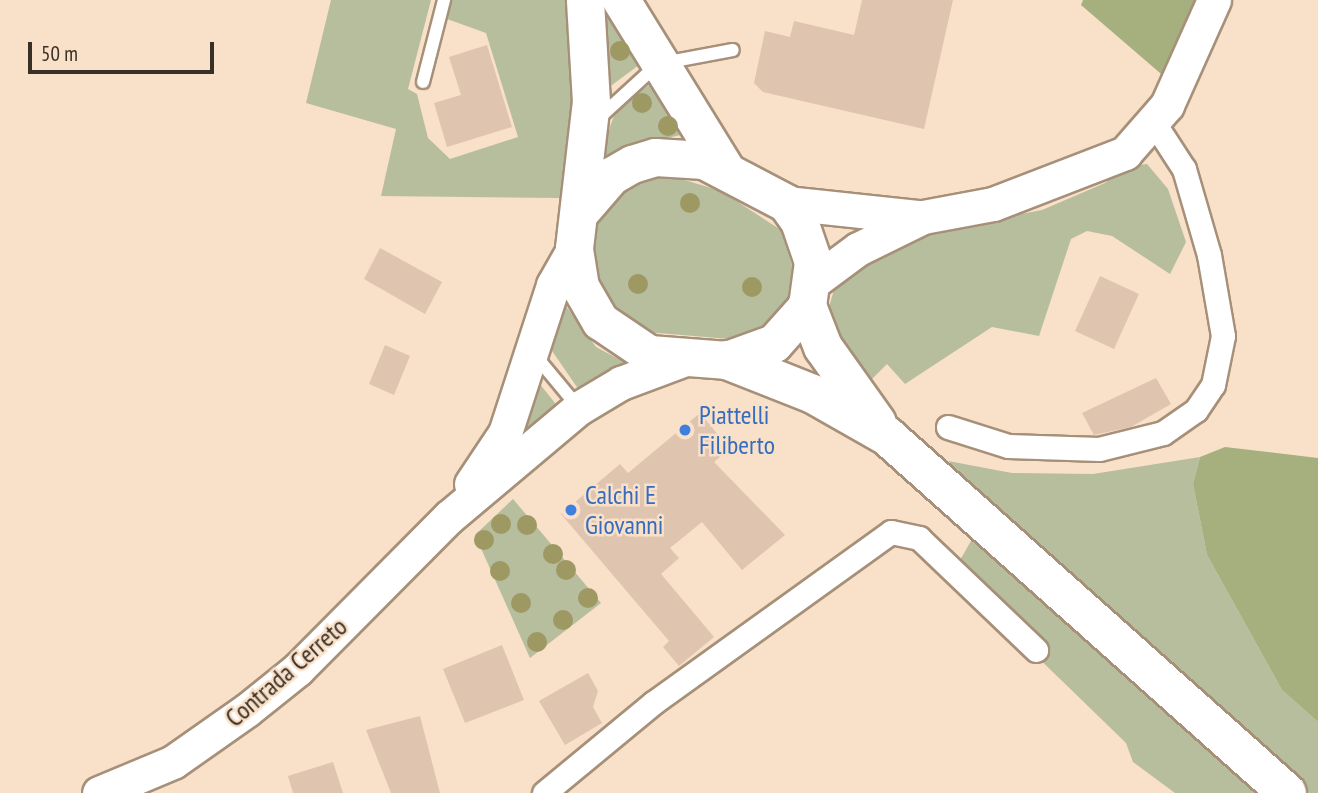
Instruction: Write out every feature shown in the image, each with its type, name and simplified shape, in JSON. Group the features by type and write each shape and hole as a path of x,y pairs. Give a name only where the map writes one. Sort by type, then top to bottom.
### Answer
{"highway":[{"path":"809,295 835,368 887,436 1287,793"},
{"path":"727,360 813,394 887,436"}],"main road":[{"path":"585,0 588,130 574,248 588,305 614,335 649,354 727,360 774,343 809,295 858,249 923,218 1059,183 1125,153 1171,98 1214,0"},
{"path":"621,0 658,64 726,170"},
{"path":"580,212 611,176 656,157 704,160 786,203 923,218"},
{"path":"786,203 808,240 809,295"},
{"name":"Contrada Cerreto","path":"449,517 505,433 534,354 553,285 574,248"},
{"name":"Contrada Cerreto","path":"99,793 173,762 247,710 298,669 449,517 579,408 621,383 688,358"}],"street":[{"path":"947,427 1007,446 1099,449 1163,433 1196,410 1213,385 1223,336 1209,254 1184,169 1153,121"},
{"path":"544,793 653,703 891,532 919,537 1036,650"}],"lane":[{"path":"423,82 444,0"},
{"path":"588,130 658,64 733,50"},
{"path":"534,354 579,408"}],"green space":[{"path":"331,0 431,0 408,89 417,94 428,138 450,159 518,137 486,33 447,19 452,0 576,0 581,42 561,198 381,196 396,129 306,103"},
{"path":"601,0 609,0 643,62 608,88"},
{"path":"1083,0 1199,0 1167,79 1081,5"},
{"path":"653,82 681,135 630,146 597,163 616,110"},
{"path":"1147,164 1168,189 1186,242 1170,274 1112,236 1087,231 1071,239 1039,336 992,327 905,384 887,364 871,380 848,354 827,314 840,269 909,236 1042,210 1105,183 1125,167"},
{"path":"665,174 721,191 781,230 794,272 786,304 767,325 729,339 646,332 616,315 595,286 592,234 597,218 633,183"},
{"path":"563,302 596,347 630,365 579,390 550,348"},
{"path":"539,383 559,408 533,434 523,424"},
{"path":"1225,447 1318,458 1318,722 1282,690 1207,555 1193,484 1200,457"},
{"path":"1200,457 1193,484 1207,555 1282,690 1318,722 1318,793 1309,793 948,461 1012,473 1093,474"},
{"path":"513,499 601,603 530,658 475,535"},
{"path":"975,534 1061,617 1258,793 1175,793 1133,762 1126,743 952,574"}],"building":[{"path":"862,0 953,0 924,129 763,92 754,83 765,31 790,37 794,21 854,35"},
{"path":"487,45 512,127 447,147 434,103 461,95 449,57"},
{"path":"380,248 442,282 425,314 364,279"},
{"path":"1100,276 1139,294 1114,349 1075,331"},
{"path":"385,345 410,356 394,395 369,384"},
{"path":"1156,378 1171,404 1131,427 1094,435 1082,413"},
{"path":"700,413 730,449 714,462 785,535 742,570 702,522 670,548 679,558 661,574 714,637 679,666 663,647 669,641 561,514 620,464 628,473"},
{"path":"502,645 524,700 465,723 443,669"},
{"path":"588,673 598,691 593,707 602,723 565,745 539,701"},
{"path":"420,716 440,793 391,793 366,730"},
{"path":"333,762 343,793 293,793 288,776"}],"place":[{"name":"Piattelli Filiberto","path":"685,430"},
{"name":"Calchi E Giovanni","path":"571,510"}]}
